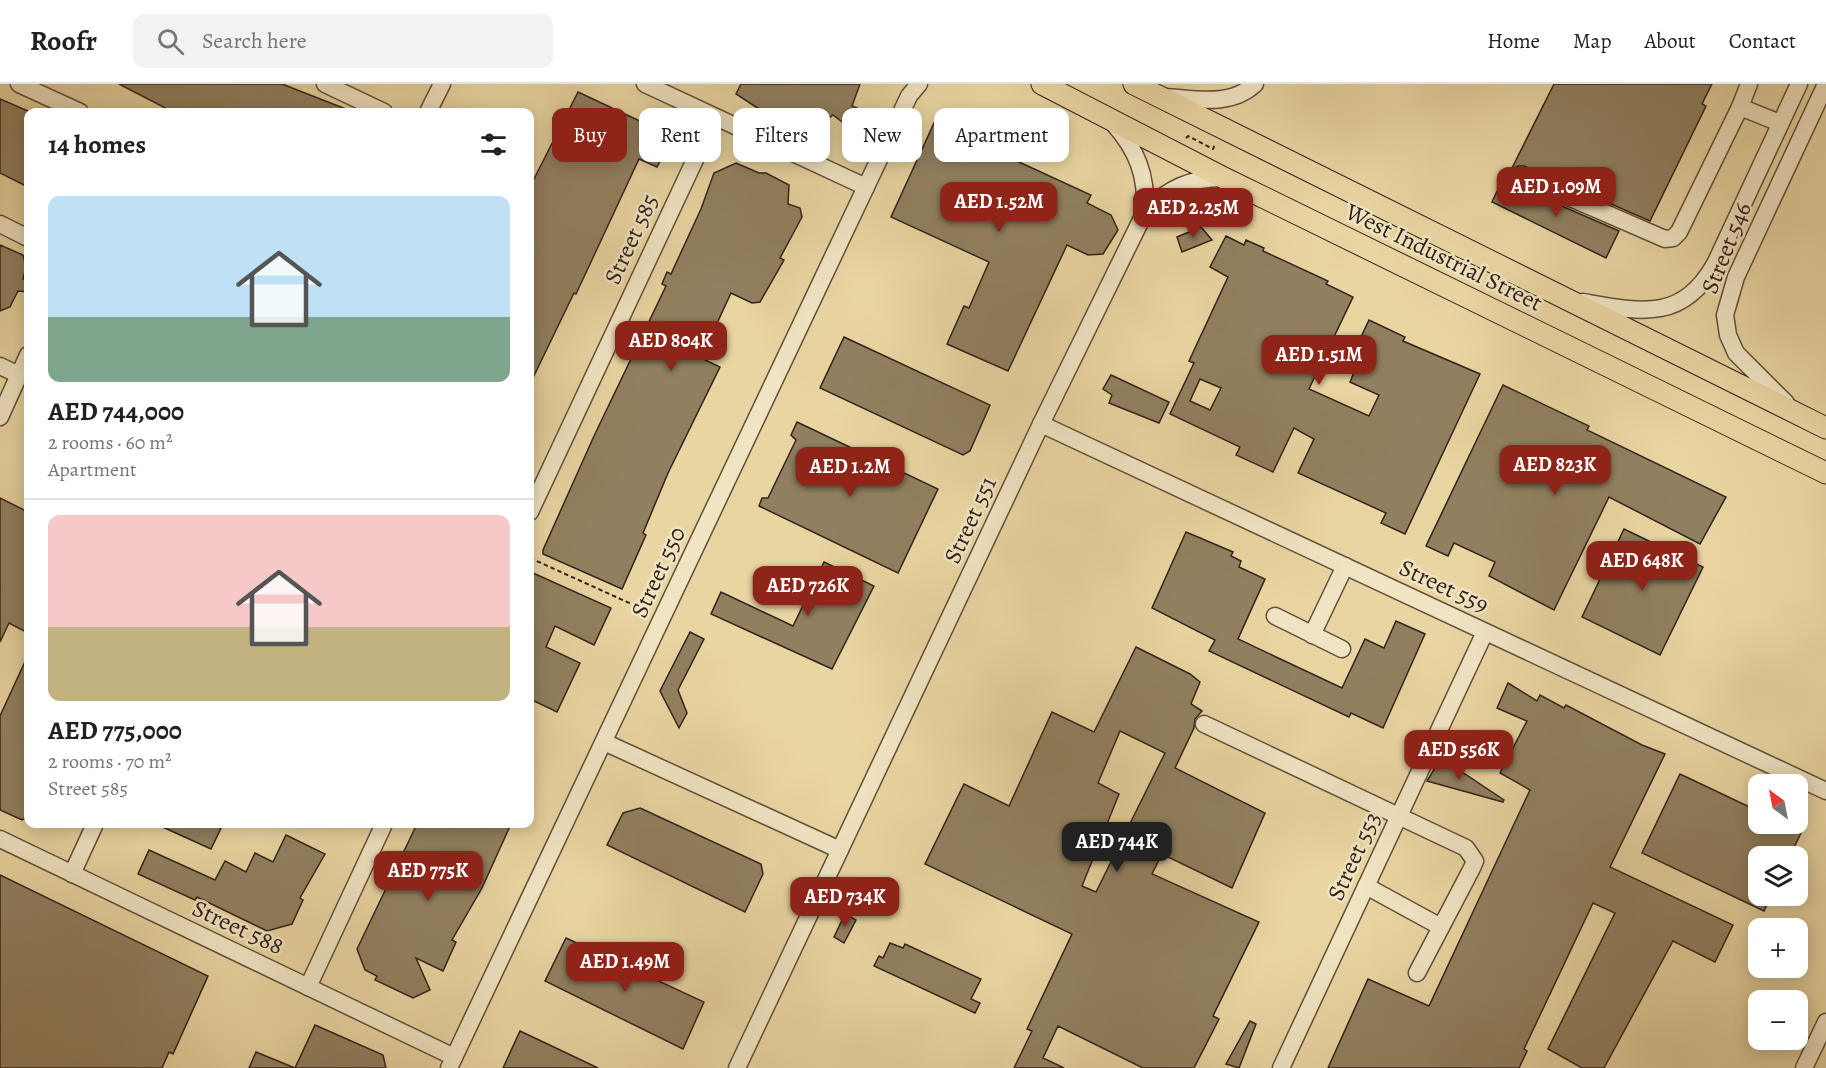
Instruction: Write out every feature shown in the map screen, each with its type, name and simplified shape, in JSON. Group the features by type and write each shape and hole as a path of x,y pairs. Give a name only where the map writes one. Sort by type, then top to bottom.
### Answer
{"main road":[{"name":"West Industrial Street","path":"1042,84 1224,178 1826,473"},
{"name":"West Industrial Street","path":"1134,84 1826,428"}],"street":[{"path":"19,84 71,108"},
{"path":"326,84 376,108"},
{"path":"430,108 442,84"},
{"path":"645,84 696,108"},
{"path":"1160,97 1214,101 1232,99 1256,84"},
{"path":"1520,176 1665,239 1673,238 1679,232 1749,84"},
{"name":"Street 546","path":"1563,298 1636,311 1656,311 1674,305 1691,295 1705,281 1715,264 1799,84"},
{"name":"Street 546","path":"1797,414 1736,353 1728,335 1725,315 1736,277 1826,84"},
{"name":"Street 550","path":"452,1063 913,88"},
{"path":"1740,107 1780,123"},
{"name":"Street 551","path":"1107,116 1134,149 1142,169 1146,190 1145,212"},
{"path":"721,120 866,187"},
{"name":"Street 585","path":"534,503 694,162"},
{"name":"Street 551","path":"738,1068 1041,424 1145,212 1172,189 1197,180 1224,178"},
{"path":"0,224 24,236"},
{"path":"0,417 24,364"},
{"path":"0,366 19,375"},
{"name":"Street 559","path":"1041,424 1826,792"},
{"path":"1312,635 1345,566"},
{"path":"1275,616 1342,649"},
{"name":"Street 553","path":"1281,1068 1485,632"},
{"path":"1204,724 1398,817 1447,833 1466,848 1475,861 1417,973"},
{"path":"604,742 840,850"},
{"path":"72,874 93,828"},
{"path":"308,987 382,828"},
{"name":"Street 588","path":"0,839 308,987 452,1063"},
{"path":"1366,886 1441,927"},
{"path":"1808,1067 1826,1022"}],"path":[{"path":"1178,154 1188,136 1213,149 1223,128"},
{"path":"534,560 662,618"}],"building":[{"path":"119,84 282,84 343,108 165,108"},
{"path":"741,84 860,84 852,106 857,108 842,108 842,122 833,115 830,117 830,108 758,108 736,94"},
{"path":"1554,84 1712,84 1702,104 1706,106 1650,221 1524,166 1511,170"},
{"path":"578,92 612,108 570,108"},
{"path":"0,99 24,109 24,185 0,173"},
{"path":"627,115 639,121 639,159 576,294 574,293 534,376 534,179 552,143 552,162 627,162"},
{"path":"934,123 934,162 1019,162 1091,195 1087,203 1111,215 1118,230 1103,254 1088,255 1067,245 1008,371 947,344 964,306 969,308 989,262 891,217 916,162 922,162 922,149"},
{"path":"646,162 660,162 657,167"},
{"path":"736,163 759,173 766,173 789,185 788,204 800,208 802,217 780,258 784,260 760,302 752,303 731,293 701,358 720,367 668,473 643,533 646,535 622,589 543,554 543,550 594,436 666,286 662,284 667,272 671,274 701,209 714,173"},
{"path":"1510,173 1511,182 1516,186 1619,231 1606,258 1492,202 1504,177 1507,178"},
{"path":"1201,227 1212,240 1182,252 1177,237"},
{"path":"1226,236 1244,245 1246,240 1264,248 1263,251 1328,281 1326,284 1353,297 1309,389 1369,416 1379,395 1350,382 1359,360 1352,356 1369,320 1405,337 1403,341 1480,374 1405,534 1381,523 1386,513 1298,473 1314,439 1294,428 1273,472 1236,455 1240,447 1170,414 1194,363 1189,361 1228,277 1210,267","holes":["1200,379 1221,388 1210,410 1190,401"]},
{"path":"0,245 23,255 24,292 18,291 10,307 0,311"},
{"path":"844,337 990,405 970,451 963,455 820,388"},
{"path":"1111,375 1169,402 1159,423 1109,403 1112,395 1103,389"},
{"path":"1503,385 1589,426 1587,430 1726,497 1700,544 1609,497 1554,610 1489,576 1495,562 1454,543 1448,556 1426,546"},
{"path":"797,422 938,489 898,573 759,506 762,498 768,498 796,440 791,435"},
{"path":"0,498 24,510 24,631 9,623 0,642"},
{"path":"1624,529 1703,567 1660,655 1582,617"},
{"path":"1186,532 1233,552 1231,556 1241,561 1239,567 1265,579 1238,639 1342,688 1365,639 1384,648 1396,621 1425,634 1383,728 1351,713 1349,717 1209,651 1215,640 1152,608"},
{"path":"824,562 874,586 832,669 711,614 721,592 793,626"},
{"path":"534,573 611,608 594,645 555,626 546,647 580,663 557,712 534,701"},
{"path":"690,632 704,639 678,690 687,713 679,728 660,691"},
{"path":"1136,647 1190,674 1200,682 1191,704 1202,711 1195,719 1194,728 1175,768 1265,813 1232,888 1162,854 1152,874 1259,922 1213,1016 1219,1019 1194,1068 1143,1068 1058,1026 1043,1058 1064,1068 1014,1068 1032,1031 1027,1029 1072,934 925,864 964,784 1009,806 1052,712 1094,732","holes":["1120,731 1165,753 1096,892 1082,886 1119,794 1098,783"]},
{"path":"24,664 24,819 22,820 0,810 0,716"},
{"path":"1508,683 1537,701 1540,695 1564,708 1566,705 1642,745 1665,754 1610,867 1733,925 1715,962 1673,941 1604,1068 1582,1068 1548,1049 1615,913 1593,903 1524,1049 1527,1051 1519,1068 1328,1068 1368,979 1429,1006 1530,790 1500,773 1527,721 1497,708"},
{"path":"1441,758 1504,800 1503,802 1427,781"},
{"path":"1680,774 1748,806 1748,834 1801,834 1795,846 1748,846 1748,903 1642,853"},
{"path":"640,808 761,864 763,874 745,912 607,845 623,813"},
{"path":"165,828 221,828 211,849"},
{"path":"415,828 509,828 482,888 452,940 456,942 443,971 416,958 430,990 413,998 375,980 377,976 365,970 357,949"},
{"path":"286,835 325,854 300,898 303,900 292,924 267,931 197,897 195,900 138,874 149,850 215,880 225,861 246,872 255,853 273,862"},
{"path":"0,875 208,976 173,1054 169,1052 162,1068 0,1068"},
{"path":"1753,906 1766,906 1764,911"},
{"path":"845,914 856,920 844,943 834,937"},
{"path":"566,938 704,1002 683,1049 545,981"},
{"path":"890,943 903,948 905,944 981,979 971,999 980,1003 975,1013 874,966 879,956 883,958"},
{"path":"1250,1021 1256,1024 1239,1068 1226,1064"},
{"path":"315,1025 383,1055 386,1068 295,1068"},
{"path":"520,1031 598,1068 503,1068"},
{"path":"256,1052 295,1068 249,1068"}]}
